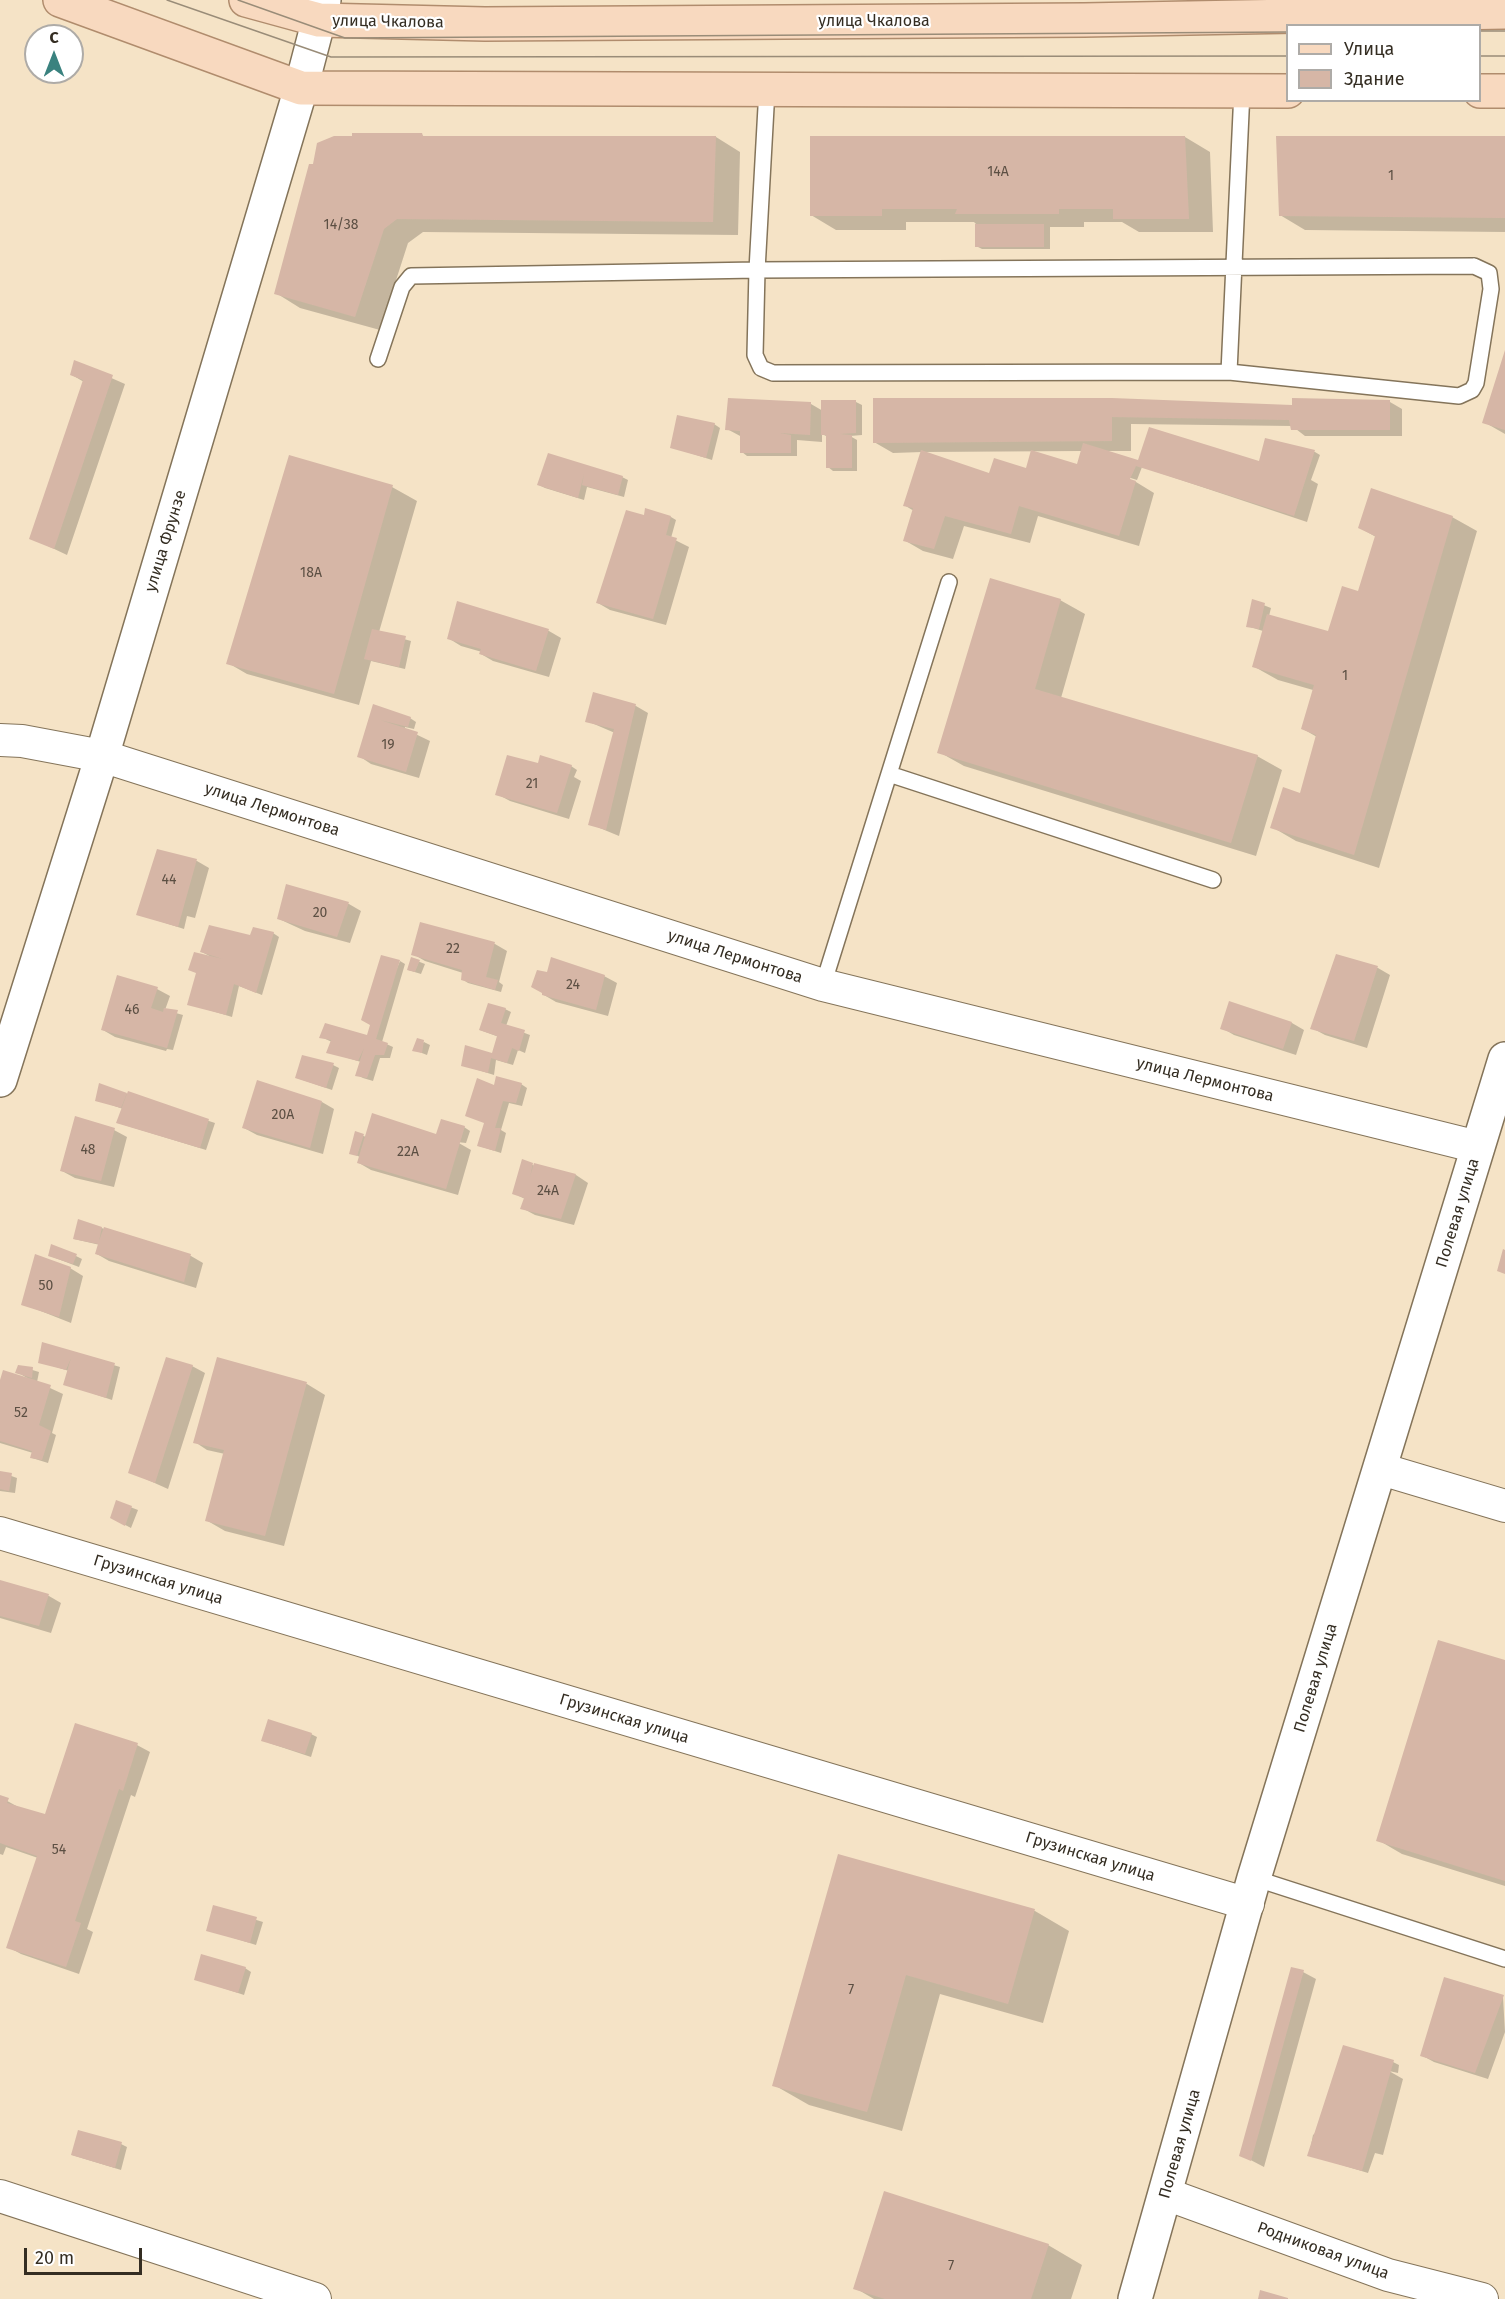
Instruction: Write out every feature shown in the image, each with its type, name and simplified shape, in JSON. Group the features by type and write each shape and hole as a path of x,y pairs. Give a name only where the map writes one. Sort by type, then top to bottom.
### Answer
{"main road":[{"path":"60,0 301,88 1286,91"},
{"name":"улица Чкалова","path":"246,0 322,10 497,24 1087,10 1505,12"},
{"path":"1481,91 1505,90"}],"street":[{"name":"улица Фрунзе","path":"0,1080 102,756 301,88 322,10"},
{"name":"улица Лермонтова","path":"0,740 22,741 102,756 823,985 1478,1147"},
{"name":"Полевая улица","path":"1135,2299 1251,1891 1505,1059"},
{"path":"1381,1470 1505,1506"},
{"name":"Грузинская улица","path":"0,1533 1251,1891"},
{"name":"Родниковая улица","path":"1166,2194 1388,2275 1482,2299"},
{"path":"0,2196 315,2299"}],"lane":[{"path":"378,359 402,287 411,276 757,270 1474,266 1489,273 1491,289 1476,383 1467,394 1459,396 1229,372 766,372 761,368 755,356 757,270 767,89"},
{"path":"1229,372 1242,91"},
{"path":"823,985 949,582"},
{"path":"889,774 1213,880"},
{"path":"1251,1891 1505,1959"}],"building":[{"path":"352,133 422,133 423,136 716,136 713,222 397,219 384,229 355,317 274,294 309,164 313,164 317,143 334,136 352,136"},
{"path":"810,136 1185,136 1189,219 1113,219 1113,209 1059,209 1059,214 955,214 957,209 882,209 882,216 810,216"},
{"path":"1276,136 1505,136 1505,218 1279,216"},
{"path":"975,224 1044,224 1044,247 975,247"},
{"path":"1505,350 1505,430 1482,423"},
{"path":"74,360 113,375 54,549 29,539 83,380 70,375"},
{"path":"728,398 811,402 810,435 779,433 791,435 791,453 740,453 740,431 725,430"},
{"path":"873,398 1112,398 1292,405 1292,398 1390,400 1390,430 1291,430 1289,420 1112,417 1112,441 873,443"},
{"path":"821,400 856,400 856,433 839,434 852,435 852,468 826,468 826,435 821,435"},
{"path":"677,415 715,423 706,458 670,448"},
{"path":"1149,427 1259,461 1265,438 1315,450 1294,516 1136,466 1130,479 1136,481 1119,536 1019,506 1011,534 945,516 934,549 903,541 913,508 903,506 921,450 989,473 994,458 1026,468 1031,450 1077,464 1083,443 1138,460"},
{"path":"548,453 623,476 618,495 582,485 584,474 578,498 537,485"},
{"path":"289,455 393,485 334,694 226,664"},
{"path":"1371,488 1453,516 1354,855 1270,828 1283,787 1300,793 1316,735 1301,729 1314,685 1252,667 1267,614 1328,631 1342,586 1358,591 1375,536 1358,528"},
{"path":"645,508 671,516 666,535 677,538 653,619 596,603 626,510 644,515"},
{"path":"990,578 1061,599 1035,689 1258,755 1231,843 937,753"},
{"path":"1252,599 1265,603 1259,629 1246,627"},
{"path":"457,601 549,629 536,671 479,654 481,649 447,639"},
{"path":"372,629 406,636 399,667 364,659"},
{"path":"593,692 636,704 606,830 588,825 614,729 585,722"},
{"path":"373,704 411,717 408,727 380,720 418,732 406,772 357,757"},
{"path":"507,755 538,763 540,755 572,765 557,813 495,795"},
{"path":"157,849 197,859 178,927 136,915"},
{"path":"286,884 349,902 337,937 277,919"},
{"path":"420,922 495,942 486,977 498,980 495,990 461,980 462,970 411,955"},
{"path":"209,925 250,935 253,927 274,932 256,993 234,984 226,1015 187,1005 196,973 188,970 194,952 223,959 200,952"},
{"path":"1336,954 1378,966 1354,1041 1310,1029"},
{"path":"381,955 400,960 376,1039 388,1043 384,1055 375,1055 367,1078 355,1076 364,1048 358,1061 326,1053 331,1040 319,1038 325,1023 367,1035 370,1025 361,1020"},
{"path":"411,957 420,960 415,972 407,970"},
{"path":"551,957 605,975 596,1010 542,995 531,987 537,970 547,972"},
{"path":"117,975 158,987 151,1008 163,1012 164,1008 178,1010 167,1048 101,1030"},
{"path":"1229,1001 1292,1022 1283,1049 1220,1029"},
{"path":"488,1003 506,1008 501,1023 525,1030 519,1051 512,1048 507,1063 491,1058 488,1073 461,1066 465,1045 492,1053 497,1036 479,1030"},
{"path":"417,1038 424,1040 422,1053 412,1051"},
{"path":"302,1055 334,1063 326,1088 295,1078"},
{"path":"496,1076 522,1083 516,1103 503,1101 495,1128 501,1128 495,1151 477,1146 484,1123 465,1116 477,1078 494,1085"},
{"path":"257,1080 322,1101 310,1148 242,1128"},
{"path":"99,1083 127,1093 121,1108 95,1101"},
{"path":"128,1091 209,1119 200,1148 116,1123"},
{"path":"372,1113 436,1134 441,1119 465,1126 446,1189 357,1163"},
{"path":"75,1116 115,1128 101,1181 60,1171"},
{"path":"355,1131 364,1134 357,1156 349,1154"},
{"path":"522,1159 533,1163 530,1177 534,1163 576,1174 561,1219 520,1209 524,1198 512,1194"},
{"path":"78,1219 102,1227 99,1241 104,1227 191,1254 184,1282 95,1254 98,1244 73,1239"},
{"path":"51,1244 77,1254 73,1264 48,1256"},
{"path":"1503,1249 1505,1250 1505,1274 1497,1271"},
{"path":"35,1254 71,1267 59,1317 21,1305"},
{"path":"42,1342 115,1363 106,1398 63,1385 71,1358 66,1370 38,1363"},
{"path":"166,1357 193,1365 155,1483 128,1473"},
{"path":"217,1357 307,1382 265,1536 205,1521 224,1450 193,1443"},
{"path":"18,1365 33,1367 32,1378 15,1373"},
{"path":"3,1370 51,1385 39,1425 51,1431 42,1460 30,1458 32,1451 0,1441 0,1380"},
{"path":"0,1471 12,1473 9,1491 0,1489"},
{"path":"116,1500 132,1506 125,1526 110,1518"},
{"path":"0,1580 49,1594 39,1626 0,1616"},
{"path":"1438,1640 1505,1660 1505,1881 1376,1841"},
{"path":"268,1719 312,1733 305,1754 261,1741"},
{"path":"75,1723 138,1743 123,1791 119,1789 75,1921 81,1923 66,1967 6,1948 37,1856 0,1843 0,1795 9,1798 7,1803 45,1814"},
{"path":"838,1854 1035,1909 1008,2004 906,1975 867,2112 772,2086"},
{"path":"213,1905 257,1917 250,1943 206,1931"},
{"path":"201,1954 246,1967 238,1993 194,1980"},
{"path":"1291,1967 1304,1970 1251,2161 1239,2156"},
{"path":"1444,1977 1504,1995 1475,2073 1420,2056"},
{"path":"1343,2045 1394,2060 1362,2171 1307,2156"},
{"path":"78,2130 122,2142 115,2168 71,2155"},
{"path":"884,2191 1049,2244 1031,2299 885,2299 853,2289"},
{"path":"1260,2290 1288,2298 1288,2299 1258,2299"}],"tram line":[{"path":"167,0 331,57 1286,56"},
{"path":"238,0 345,38 1286,32"},
{"path":"1481,31 1505,31"},
{"path":"1481,56 1505,56"}]}
